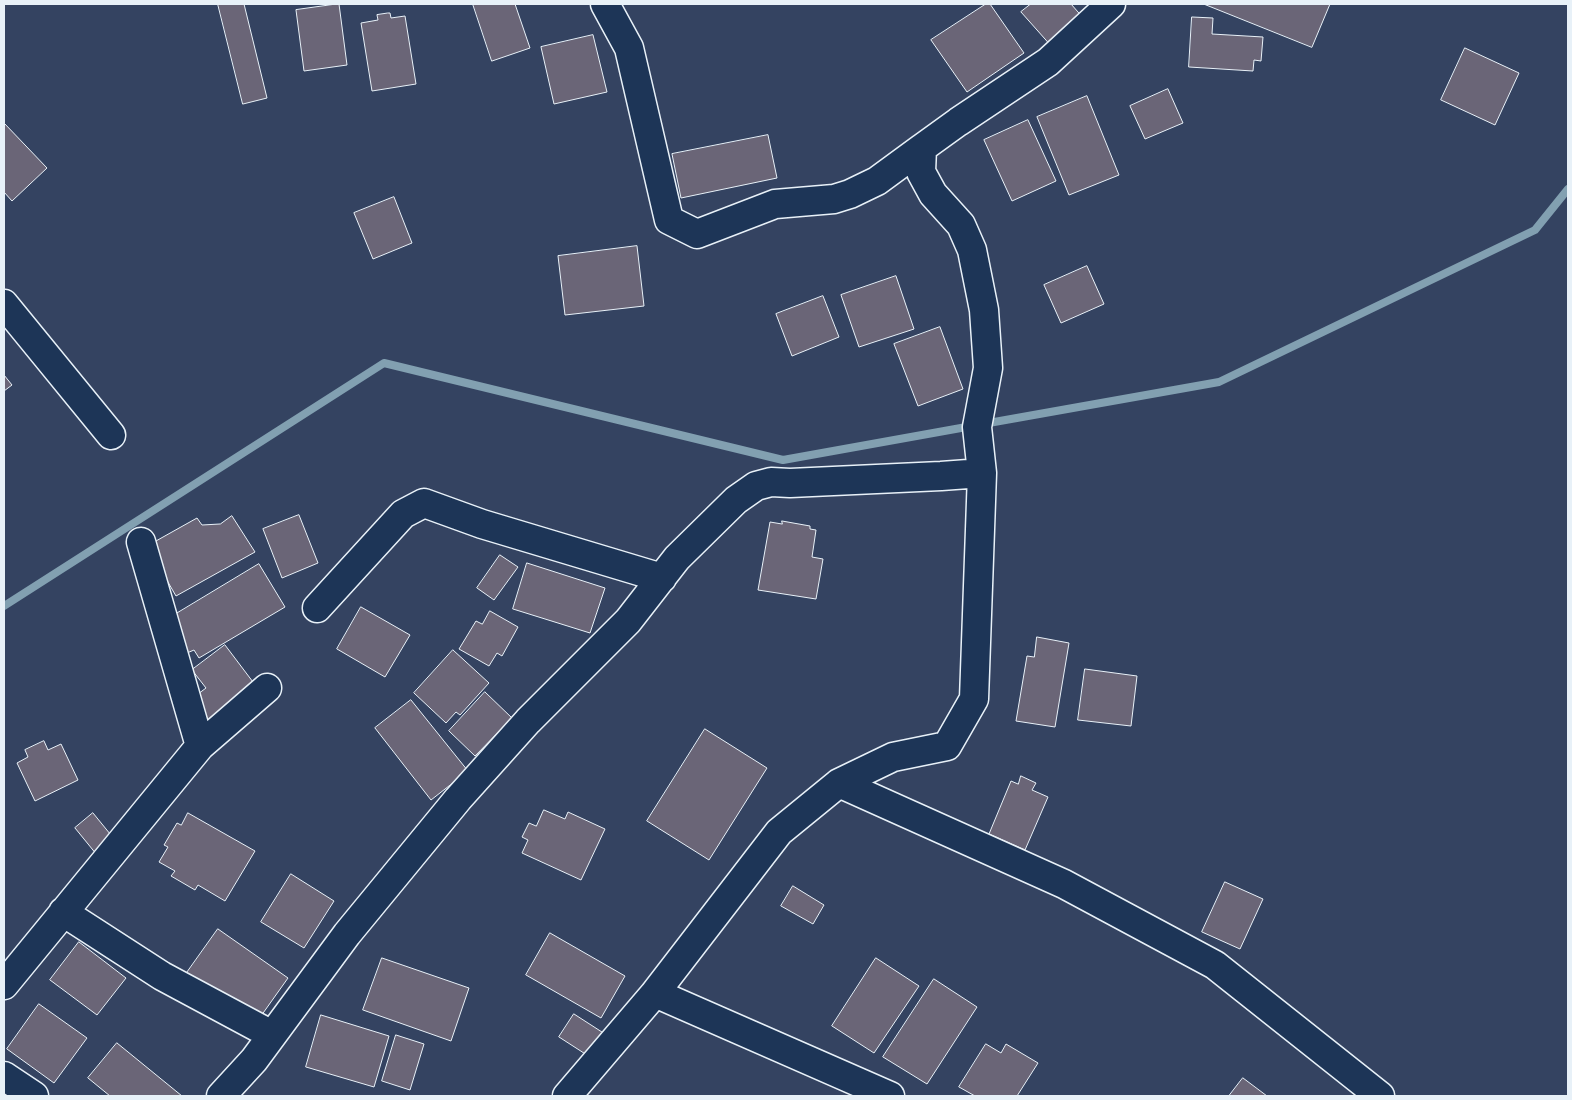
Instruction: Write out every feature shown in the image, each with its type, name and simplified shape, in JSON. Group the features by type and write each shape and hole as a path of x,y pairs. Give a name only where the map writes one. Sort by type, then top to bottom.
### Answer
{"street":[{"path":"605,4 629,48 669,220 697,234 774,204 834,199 877,182 958,122 1048,62 1111,4"},
{"path":"567,1096 655,992 779,832 839,782 893,757 948,746 974,699 982,473 977,427 988,368 984,310 972,250 961,225 933,194 921,172 922,148"},
{"path":"4,304 110,435"},
{"path":"221,1096 254,1060 348,934 458,799 528,722 628,621 677,558 736,500 756,486 771,482 790,483 982,473"},
{"path":"317,608 403,514 424,503 482,524 662,578"},
{"path":"141,542 200,746"},
{"path":"4,985 200,746 267,688"},
{"path":"839,782 1064,884 1215,965 1380,1096"},
{"path":"63,912 162,976 272,1035"},
{"path":"655,992 890,1096"},
{"path":"4,1076 34,1096"}],"building":[{"path":"218,4 244,4 267,98 243,104"},
{"path":"339,4 347,65 304,71 296,10"},
{"path":"473,4 515,4 530,48 492,61"},
{"path":"986,4 990,4 1024,53 967,92 931,40"},
{"path":"1031,4 1071,4 1085,20 1053,48 1021,12"},
{"path":"1204,4 1330,4 1312,47"},
{"path":"390,13 391,18 405,16 416,84 372,91 361,23 378,20 377,15"},
{"path":"1192,17 1213,18 1212,34 1263,37 1261,61 1254,60 1253,71 1189,67"},
{"path":"593,35 607,92 554,104 541,47"},
{"path":"1465,48 1519,73 1495,125 1441,100"},
{"path":"1168,89 1183,123 1145,139 1130,106"},
{"path":"1087,96 1119,175 1069,195 1037,117"},
{"path":"1028,120 1056,181 1012,201 984,140"},
{"path":"4,123 47,168 12,201 4,192"},
{"path":"768,135 777,178 681,198 672,154"},
{"path":"394,197 412,243 373,259 354,213"},
{"path":"637,246 644,306 565,315 558,256"},
{"path":"1087,266 1104,304 1061,323 1044,285"},
{"path":"896,276 914,329 859,347 841,295"},
{"path":"823,296 839,337 792,356 776,314"},
{"path":"940,327 963,389 918,406 894,344"},
{"path":"4,375 12,385 4,391"},
{"path":"299,515 318,563 282,578 263,529"},
{"path":"232,516 255,552 176,596 147,546 197,518 202,525 220,524"},
{"path":"782,521 810,526 810,529 816,530 812,557 823,559 816,599 758,590 770,522 782,524"},
{"path":"500,555 518,567 494,600 477,588"},
{"path":"527,563 605,588 590,633 513,609"},
{"path":"259,564 285,607 199,658 194,650 187,653 171,617"},
{"path":"361,607 410,635 385,677 337,649"},
{"path":"490,611 518,627 502,656 497,653 489,666 459,649 476,621 482,624"},
{"path":"1037,637 1069,643 1055,727 1016,721 1027,656 1034,657"},
{"path":"225,645 256,686 207,723 190,700 206,688 192,670"},
{"path":"453,650 489,683 460,715 456,712 446,723 414,693"},
{"path":"1085,669 1137,676 1131,726 1078,720"},
{"path":"485,692 512,718 475,756 449,731"},
{"path":"411,700 468,771 431,800 375,728"},
{"path":"705,729 767,768 709,860 647,821"},
{"path":"44,741 48,750 61,744 78,780 35,801 17,763 28,757 25,750"},
{"path":"1021,776 1036,783 1032,790 1048,797 1025,850 989,834 1011,781 1018,784"},
{"path":"544,810 565,819 568,812 605,829 581,880 522,853 528,840 522,837 529,823 536,826"},
{"path":"93,813 115,840 97,855 75,828"},
{"path":"188,813 255,851 225,901 198,885 195,890 171,876 175,871 159,862 168,847 164,845 177,823 181,825"},
{"path":"291,874 334,901 304,948 261,922"},
{"path":"1225,882 1263,899 1240,949 1202,932"},
{"path":"793,886 824,905 813,924 781,906"},
{"path":"218,929 288,978 256,1023 186,974"},
{"path":"550,933 625,976 601,1018 526,975"},
{"path":"79,942 126,978 97,1015 50,980"},
{"path":"382,958 469,988 451,1041 363,1010"},
{"path":"876,958 919,986 874,1053 832,1026"},
{"path":"934,979 977,1007 927,1084 883,1057"},
{"path":"39,1004 87,1038 54,1083 7,1049"},
{"path":"574,1014 605,1034 590,1057 559,1037"},
{"path":"321,1015 389,1036 374,1087 306,1067"},
{"path":"396,1035 424,1044 410,1090 382,1081"},
{"path":"117,1043 182,1096 110,1096 88,1078"},
{"path":"986,1044 1001,1053 1006,1044 1038,1063 1017,1096 975,1096 959,1087"},
{"path":"1243,1078 1267,1096 1229,1096"}],"waterway":[{"path":"983,424 1219,382 1535,230 1568,189"},
{"path":"4,606 384,363 783,460 972,426"}]}
